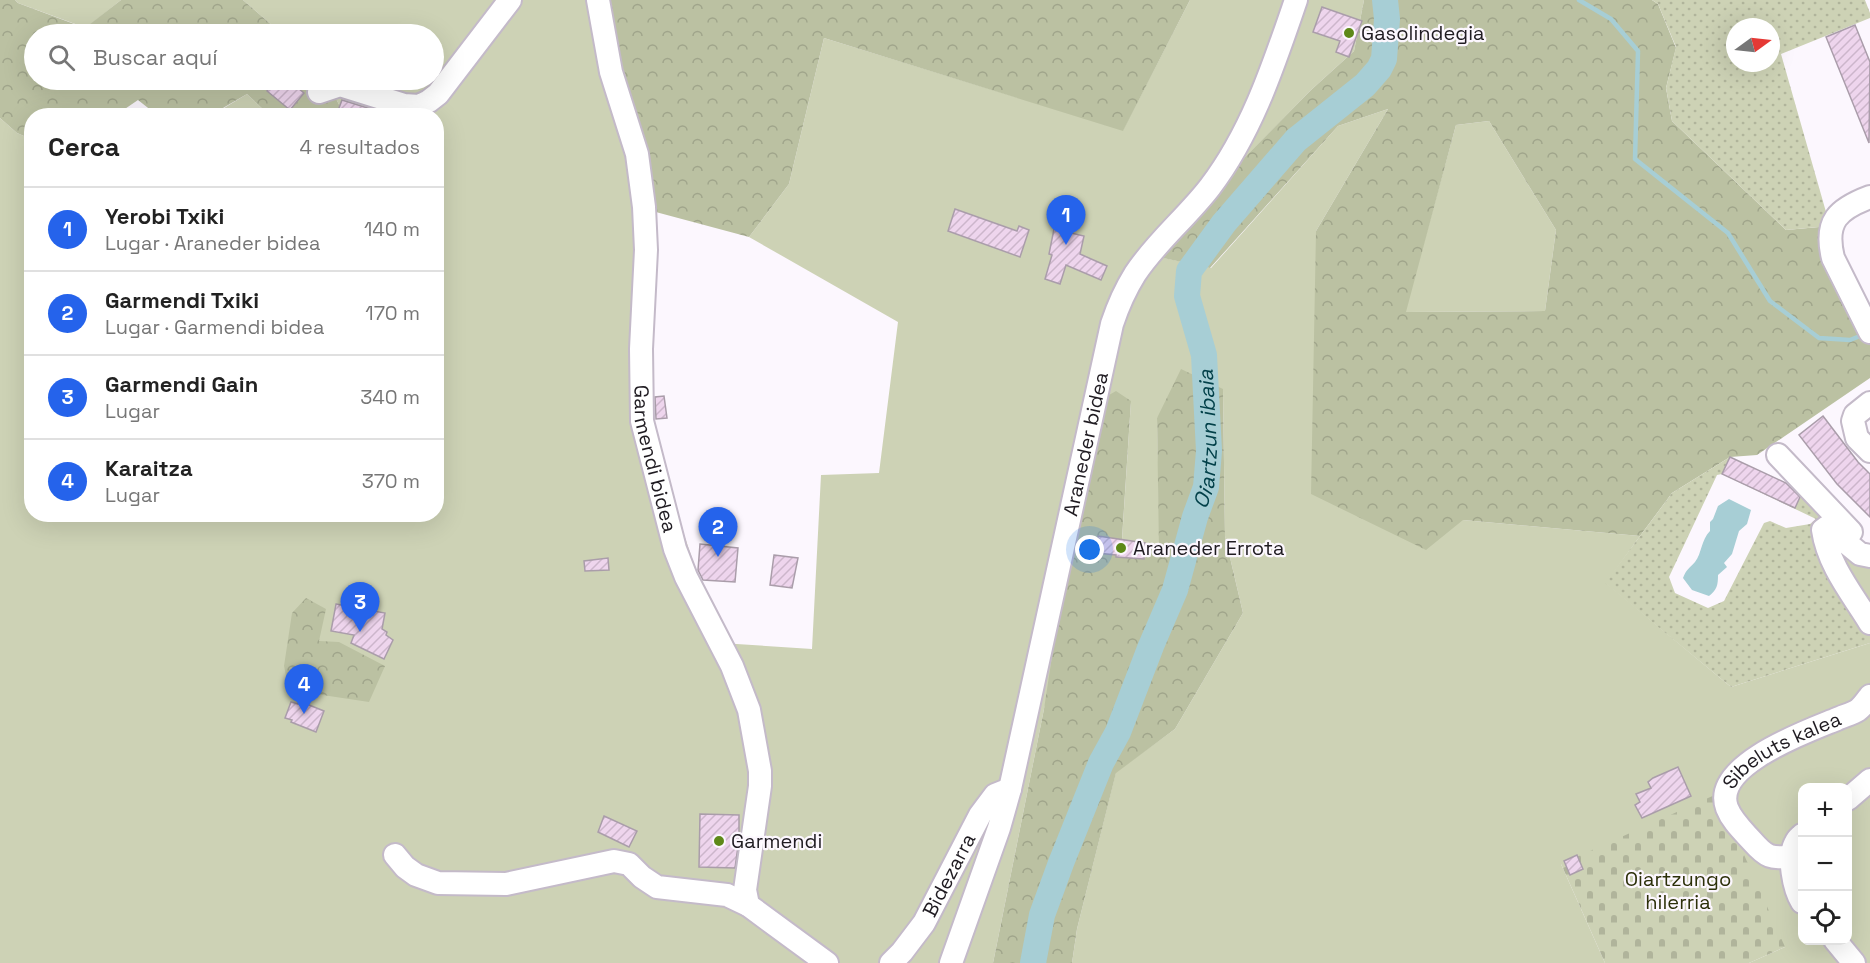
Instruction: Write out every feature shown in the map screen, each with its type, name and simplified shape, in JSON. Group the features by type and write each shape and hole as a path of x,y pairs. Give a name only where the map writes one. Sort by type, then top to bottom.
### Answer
{"street":[{"path":"444,85 510,0"},
{"name":"Garmendi bidea","path":"598,0 611,72 637,154 644,207 646,249 641,349 642,421 675,549 686,577 732,666 749,710 755,740 760,786 745,890 748,905"},
{"name":"Araneder bidea","path":"951,963 999,828 1010,789 1112,324 1121,298 1136,273 1210,186 1232,152 1254,112 1296,0"},
{"path":"319,92 326,90"},
{"path":"353,90 404,105 419,106 429,101 440,90"},
{"path":"1868,327 1833,258 1830,232 1842,210 1870,196"},
{"path":"1870,403 1855,415 1853,421 1857,438 1870,451"},
{"path":"1778,455 1828,509 1870,549"},
{"path":"1870,556 1860,554 1827,527 1823,530 1833,561 1870,623"},
{"name":"Sibeluts kalea","path":"1792,857 1772,858 1764,854 1736,824 1727,807 1725,790 1737,774 1754,759 1785,741 1858,710 1870,696"},
{"path":"1852,796 1870,780"},
{"name":"Bidezarra","path":"891,963 924,923 980,815 995,795 1010,789"},
{"path":"1798,895 1792,857 1796,842 1801,837"},
{"path":"395,855 416,875 438,883 506,884 614,861 629,864 657,887 727,896 748,905 827,963"},
{"path":"1839,945 1854,963"}],"green space":[{"path":"0,0 15,0 74,24 24,24 24,90 332,90 341,108 262,108 247,94 223,108 148,108 138,100 126,108 24,108 24,136 0,118"},
{"path":"15,0 121,0 91,24 75,24"},
{"path":"121,0 243,0 271,24 90,24"},
{"path":"243,0 603,0 652,211 646,423 721,643 812,649 821,475 879,473 898,322 749,237 789,184 824,38 1123,130 1190,0 1364,0 1354,51 1311,90 1150,255 1211,268 1338,126 1388,109 1316,231 1463,520 1640,536 1606,583 1731,687 1870,643 1870,963 1749,963 1785,947 1561,864 1605,963 1072,963 1077,929 1116,772 1175,729 1243,613 1225,536 1223,389 1157,418 1160,551 1122,540 1131,401 1044,709 993,963 0,963 0,118 24,136 24,522 444,522 444,108 341,108 332,90 444,90 444,24 271,24"},
{"path":"603,0 1190,0 1123,131 824,38 789,184 749,237 652,211"},
{"path":"1364,0 1652,0 1658,4 1676,48 1666,88 1672,121 1786,230 1830,226 1870,332 1870,378 1757,455 1730,457 1672,493 1640,536 1463,520 1426,550 1311,494 1316,231 1388,109 1338,126 1210,268 1149,255 1311,90 1354,51","holes":["1489,121 1556,230 1545,311 1406,312 1456,125"]},
{"path":"1652,0 1865,0 1870,18 1781,54 1830,226 1786,230 1672,121 1666,88 1676,47 1658,4"},
{"path":"247,94 262,108 224,108"},
{"path":"1489,121 1556,230 1545,311 1405,312 1456,125"},
{"path":"1181,369 1223,389 1225,536 1243,613 1175,729 1116,773 1077,929 1072,963 993,963 1044,709 1090,406 1116,391 1131,401 1122,539 1159,551 1157,418"},
{"path":"1730,457 1810,496 1823,515 1812,525 1848,598 1870,633 1870,643 1731,687 1605,583 1672,493","holes":["1722,474 1816,519 1810,524 1786,528 1770,521 1764,523 1724,601 1708,608 1675,593 1669,577 1717,475"]},
{"path":"1823,515 1870,557 1870,633 1848,598 1812,525"},
{"path":"306,598 326,609 319,641 339,642 385,666 369,702 289,690 284,666 292,613"},
{"name":"Oiartzungo hilerria","path":"1717,794 1785,947 1749,963 1605,963 1561,864"}],"water":[{"path":"1729,499 1751,510 1747,524 1739,531 1732,554 1724,563 1727,567 1718,575 1714,592 1709,596 1692,590 1683,578 1697,558 1710,531 1710,522 1718,506"}],"building":[{"path":"1322,7 1362,21 1349,57 1336,52 1340,41 1313,32"},
{"path":"1855,25 1870,62 1869,143 1826,37"},
{"path":"300,90 304,93 292,108 288,108 267,91"},
{"path":"342,100 368,108 339,108"},
{"path":"955,209 1017,231 1019,226 1029,230 1020,257 948,231"},
{"path":"1054,229 1084,236 1080,254 1107,266 1101,280 1066,265 1060,284 1045,279 1052,255 1049,254"},
{"path":"664,396 667,418 656,419 655,397"},
{"path":"1823,416 1870,474 1870,517 1837,484 1799,435"},
{"path":"1730,457 1786,483 1800,497 1795,508 1722,474"},
{"name":"Araneder Errota","path":"1098,536 1145,543 1144,559 1097,553"},
{"path":"700,544 738,548 735,582 703,580 698,570"},
{"path":"774,555 798,558 792,588 770,585"},
{"path":"608,558 609,570 585,571 584,561"},
{"path":"336,604 385,613 382,629 393,640 384,659 351,643 354,635 331,631"},
{"path":"299,701 324,711 316,732 285,718 291,702 298,704"},
{"path":"1678,767 1691,796 1642,818 1635,805 1640,802 1636,794 1651,788 1648,782 1653,778"},
{"name":"Garmendi","path":"700,814 739,815 739,839 735,868 699,867"},
{"path":"604,816 637,831 629,847 598,832"},
{"path":"1577,855 1583,869 1570,875 1564,861"}],"waterway":[{"name":"Oiartzun ibaia","path":"1033,963 1042,915 1101,763 1118,732 1175,590 1195,517 1206,487 1209,451 1204,355 1187,296 1189,271 1224,223 1296,140 1365,85 1379,69 1384,59 1387,19 1385,0"},
{"path":"1579,0 1611,19 1638,51 1635,159 1728,233 1770,301 1819,338 1850,340 1865,334"}],"place":[{"name":"Gasolindegia","path":"1349,33"},
{"name":"Yerobi Txiki","path":"1066,245"},
{"name":"Araneder Errota","path":"1121,548"},
{"name":"Garmendi Txiki","path":"718,557"},
{"name":"Garmendi Gain","path":"360,632"},
{"name":"Karaitza","path":"304,714"},
{"name":"Garmendi","path":"719,841"}]}
